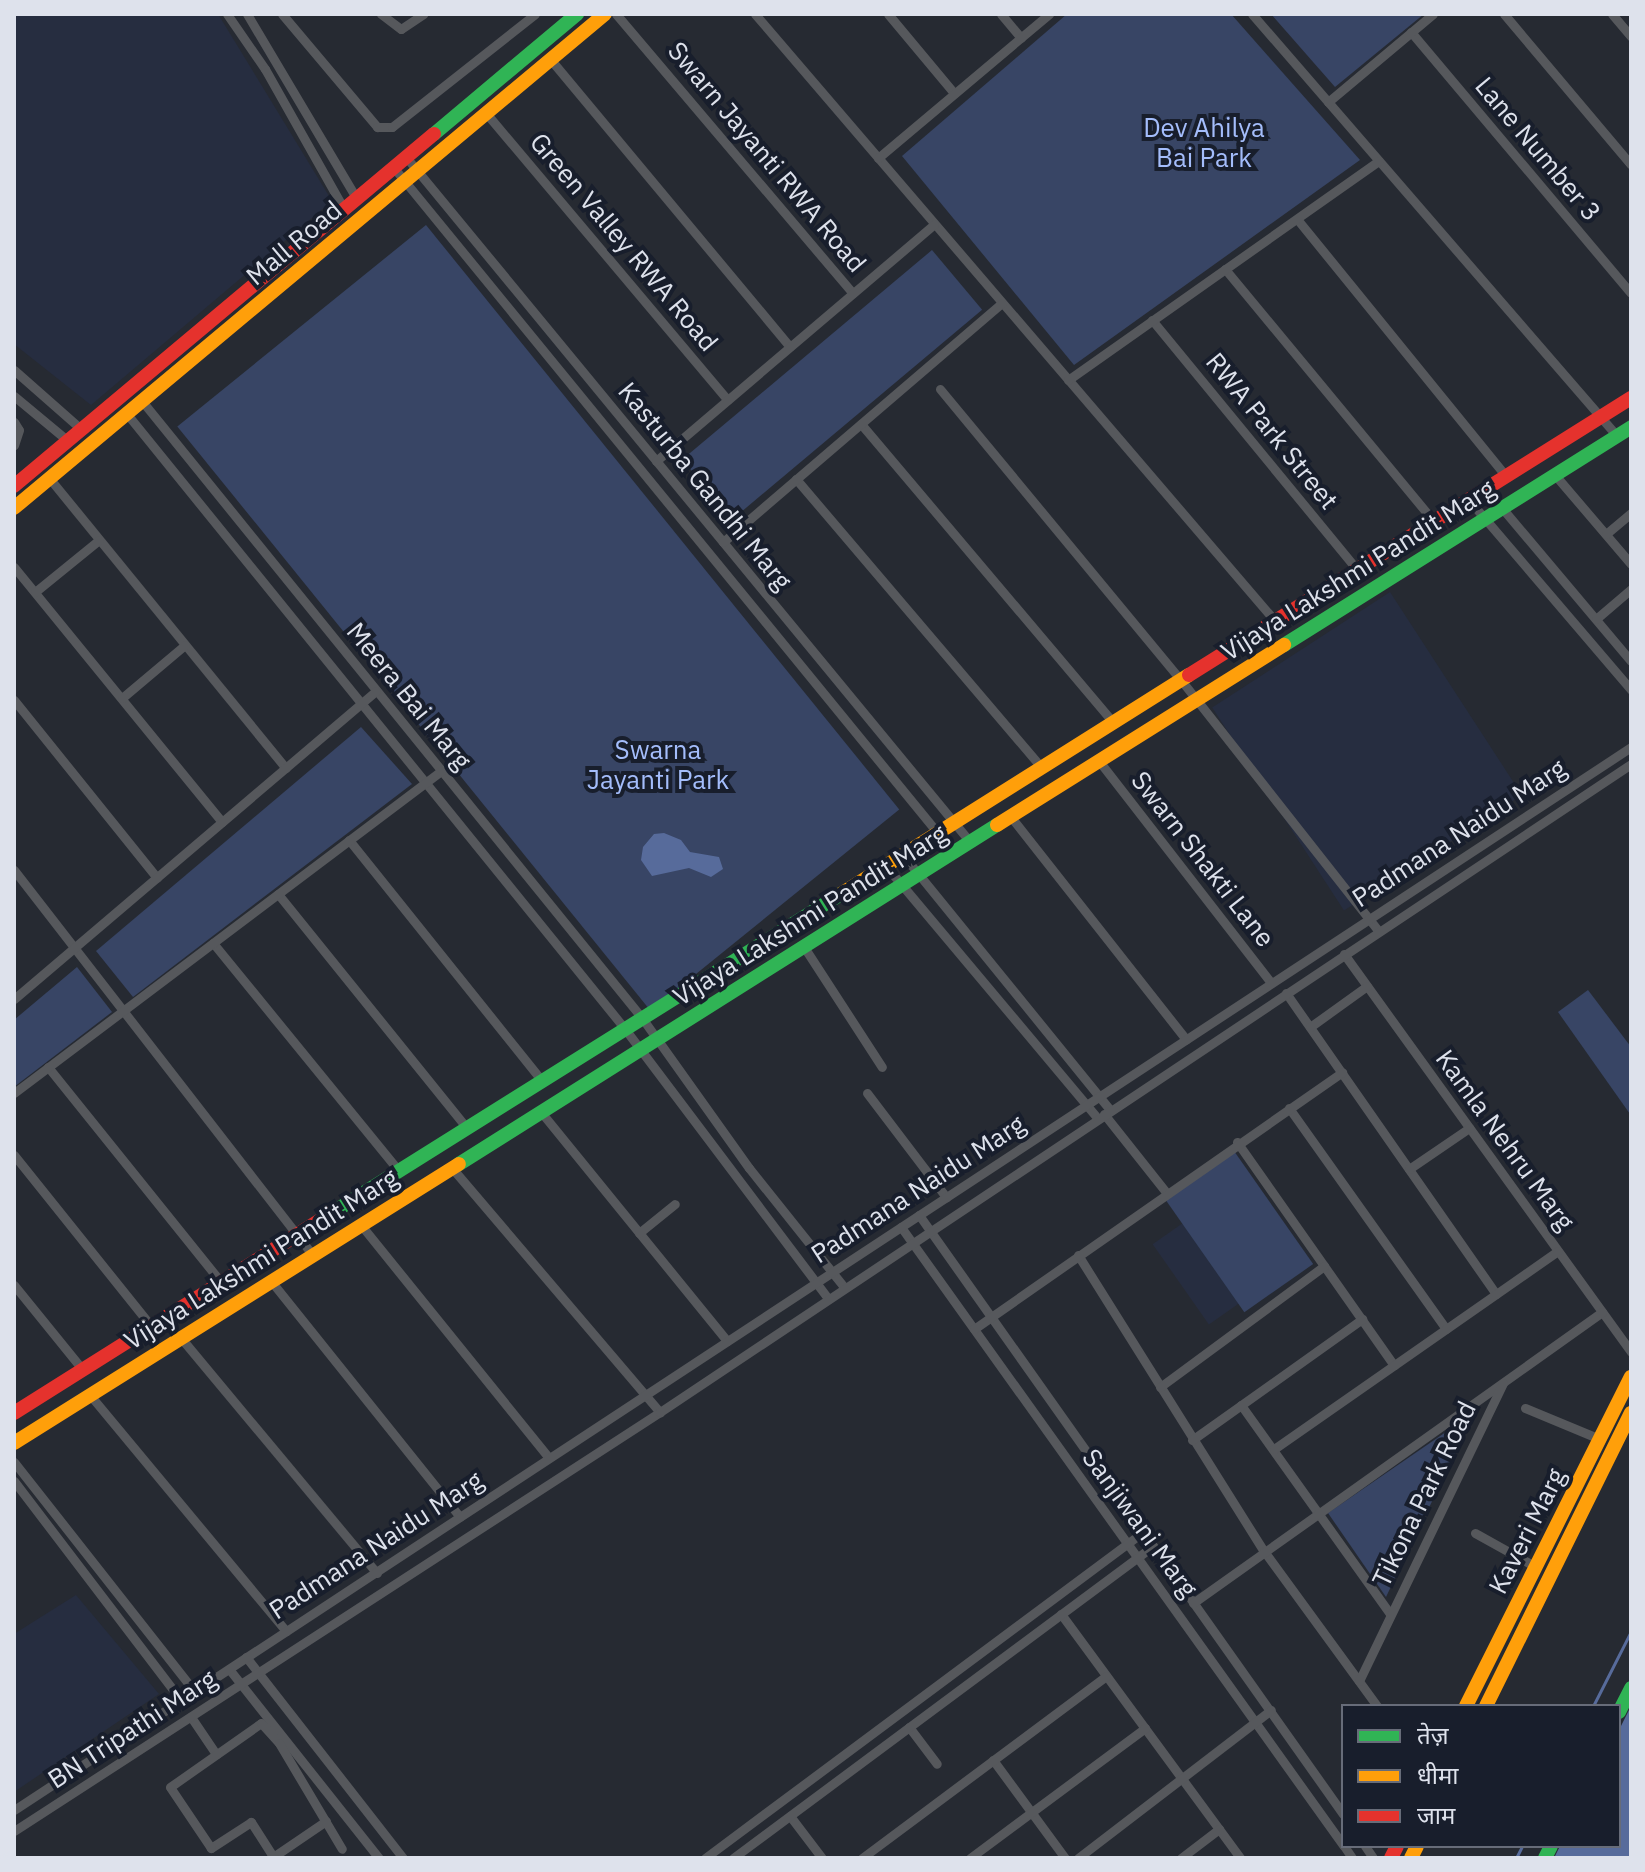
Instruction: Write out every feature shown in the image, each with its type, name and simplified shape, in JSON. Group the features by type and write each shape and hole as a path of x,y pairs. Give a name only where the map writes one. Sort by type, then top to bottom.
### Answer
{"street":[{"path":"227,14 265,69 344,209"},
{"path":"247,14 357,199"},
{"path":"282,14 377,127 392,127 535,14"},
{"path":"381,14 401,29 423,14"},
{"name":"Mall Road","path":"14,486 577,14"},
{"name":"Mall Road","path":"14,508 605,14"},
{"name":"Swarn Jayanti RWA Road","path":"616,14 853,293"},
{"path":"755,14 1275,621"},
{"path":"888,14 954,93"},
{"path":"1001,14 1021,38"},
{"path":"878,158 1049,14"},
{"path":"1252,14 1617,436"},
{"path":"1328,102 1433,14"},
{"path":"1504,14 1631,165"},
{"path":"1612,14 1631,37"},
{"name":"Lane Number 3","path":"1411,32 1631,293"},
{"path":"551,60 790,347"},
{"name":"Green Valley RWA Road","path":"486,113 728,400"},
{"name":"Kasturba Gandhi Marg","path":"406,157 970,842"},
{"path":"1068,380 1379,161"},
{"name":"Kasturba Gandhi Marg","path":"394,168 954,853"},
{"path":"1297,219 1506,476"},
{"path":"656,461 934,224"},
{"path":"1225,269 1434,522"},
{"path":"723,542 1002,303"},
{"name":"RWA Park Street","path":"1152,320 1357,570"},
{"path":"14,370 82,430"},
{"path":"940,389 1181,680 1379,932"},
{"path":"14,396 68,441"},
{"name":"Vijaya Lakshmi Pandit Marg","path":"14,1413 1631,398"},
{"name":"Meera Bai Marg","path":"142,401 642,1018 655,1041 844,1287"},
{"name":"Meera Bai Marg","path":"127,414 625,1029 828,1298"},
{"path":"14,422 19,430 14,445"},
{"path":"861,424 1114,723"},
{"name":"Vijaya Lakshmi Pandit Marg","path":"14,1443 1631,427"},
{"path":"1555,475 1631,564"},
{"path":"50,479 286,768"},
{"path":"796,479 1042,768"},
{"path":"1486,489 1631,661"},
{"path":"1469,500 1631,690"},
{"path":"1606,534 1631,513"},
{"path":"688,528 701,515"},
{"path":"35,592 99,540"},
{"path":"14,567 222,822"},
{"path":"1596,619 1631,589"},
{"path":"122,698 185,645"},
{"path":"14,999 376,691"},
{"path":"14,700 157,878"},
{"name":"Padmana Naidu Marg","path":"229,1669 1631,747"},
{"name":"Swarn Shakti Lane","path":"1099,761 1271,983"},
{"name":"Padmana Naidu Marg","path":"242,1684 660,1412 1631,764"},
{"path":"14,1093 441,771"},
{"path":"1011,817 1186,1039"},
{"path":"349,840 542,1081"},
{"path":"903,855 1099,1095 1104,1114"},
{"path":"886,866 1086,1104 1104,1114 1165,1191"},
{"path":"14,870 313,1255"},
{"path":"278,894 467,1128"},
{"path":"213,943 399,1171"},
{"path":"804,947 882,1067"},
{"name":"Kamla Nehru Marg","path":"1344,954 1631,1352"},
{"path":"1310,1027 1367,986"},
{"path":"1286,993 1496,1294"},
{"path":"48,1067 221,1282"},
{"path":"974,1329 1165,1191 1342,1072"},
{"path":"867,1093 946,1197"},
{"path":"1289,1108 1446,1329"},
{"path":"541,1112 727,1341"},
{"path":"1409,1169 1469,1128"},
{"path":"1237,1142 1394,1365"},
{"path":"14,1155 151,1326"},
{"path":"452,1168 660,1412"},
{"path":"639,1233 675,1204"},
{"name":"Sanjiwani Marg","path":"919,1215 1341,1811"},
{"path":"361,1225 549,1458"},
{"name":"Sanjiwani Marg","path":"901,1227 1341,1843"},
{"path":"1274,1449 1558,1251"},
{"path":"1078,1255 1264,1551 1376,1704"},
{"path":"1160,1387 1324,1266"},
{"path":"271,1281 460,1517"},
{"path":"14,1285 82,1369"},
{"name":"Tikona Park Road","path":"1505,1380 1390,1614 1321,1513 1505,1380 1602,1312"},
{"path":"1192,1440 1362,1319"},
{"path":"181,1338 377,1573"},
{"name":"Kaveri Marg","path":"1467,1704 1631,1377"},
{"path":"90,1395 286,1631"},
{"path":"1193,1603 1321,1513 1241,1405"},
{"path":"1525,1408 1600,1439"},
{"name":"Kaveri Marg","path":"1487,1704 1631,1413"},
{"path":"14,1462 194,1691"},
{"path":"14,1481 181,1700"},
{"path":"705,1858 1143,1532"},
{"path":"1475,1533 1536,1567"},
{"path":"738,1857 1153,1546"},
{"path":"1061,1614 1240,1858"},
{"path":"1359,1681 1390,1614"},
{"path":"246,1657 403,1858"},
{"name":"BN Tripathi Marg","path":"14,1810 229,1669 379,1858"},
{"path":"862,1858 1106,1676"},
{"name":"BN Tripathi Marg","path":"14,1831 242,1684"},
{"path":"1621,1708 1631,1688"},
{"path":"1078,1858 1271,1710"},
{"path":"191,1717 216,1754"},
{"path":"326,1821 274,1858 251,1822 211,1848 170,1787 261,1723 326,1821 342,1849"},
{"path":"909,1727 937,1764"},
{"path":"977,1856 1145,1728"},
{"path":"993,1760 1065,1858"},
{"path":"315,1804 328,1793"},
{"path":"790,1816 822,1858"},
{"path":"1181,1858 1219,1829"}],"shaded area":[{"path":"14,14 218,14 332,201 91,405 14,344"},
{"path":"1390,592 1522,795 1344,910 1212,707"},
{"path":"664,833 681,840 690,852 719,857 723,869 711,877 689,868 652,876 641,860 643,847 654,834"},
{"path":"1183,1223 1239,1303 1209,1324 1153,1244"},
{"path":"76,1595 159,1694 14,1792 14,1634"},
{"path":"1631,1706 1631,1856 1554,1858 1559,1848 1621,1848 1621,1726"}],"green space":[{"name":"Dev Ahilya Bai Park","path":"1067,14 1231,14 1360,160 1074,365 902,156"},
{"path":"1271,14 1424,14 1335,87"},
{"name":"Swarna Jayanti Park","path":"426,225 899,809 651,1011 177,426"},
{"path":"932,250 982,310 732,519 682,460"},
{"path":"361,727 412,784 133,997 96,951"},
{"path":"77,967 112,1012 14,1087 14,1020"},
{"path":"1588,990 1631,1047 1630,1114 1558,1012"},
{"path":"1234,1151 1313,1264 1244,1312 1165,1199"},
{"path":"1475,1412 1386,1597 1328,1513"}],"waterway":[{"path":"1594,1704 1631,1631"},
{"path":"1516,1858 1521,1848"}],"traffic: fast":[{"path":"434,134 577,14"},
{"path":"1284,645 1631,427"},
{"path":"459,1164 997,825"},
{"path":"335,1211 841,894"},
{"path":"1621,1708 1631,1688"},
{"path":"1545,1858 1550,1848"}],"traffic: slow":[{"path":"14,508 605,14"},
{"path":"997,825 1284,645"},
{"path":"841,894 1189,675"},
{"path":"14,1443 459,1164"},
{"path":"1467,1704 1631,1377"},
{"path":"1487,1704 1631,1413"},
{"path":"1411,1858 1416,1848"}],"traffic: jam":[{"path":"14,486 434,134"},
{"path":"1189,675 1631,398"},
{"path":"14,1413 335,1211"},
{"path":"1391,1858 1396,1848"}]}
